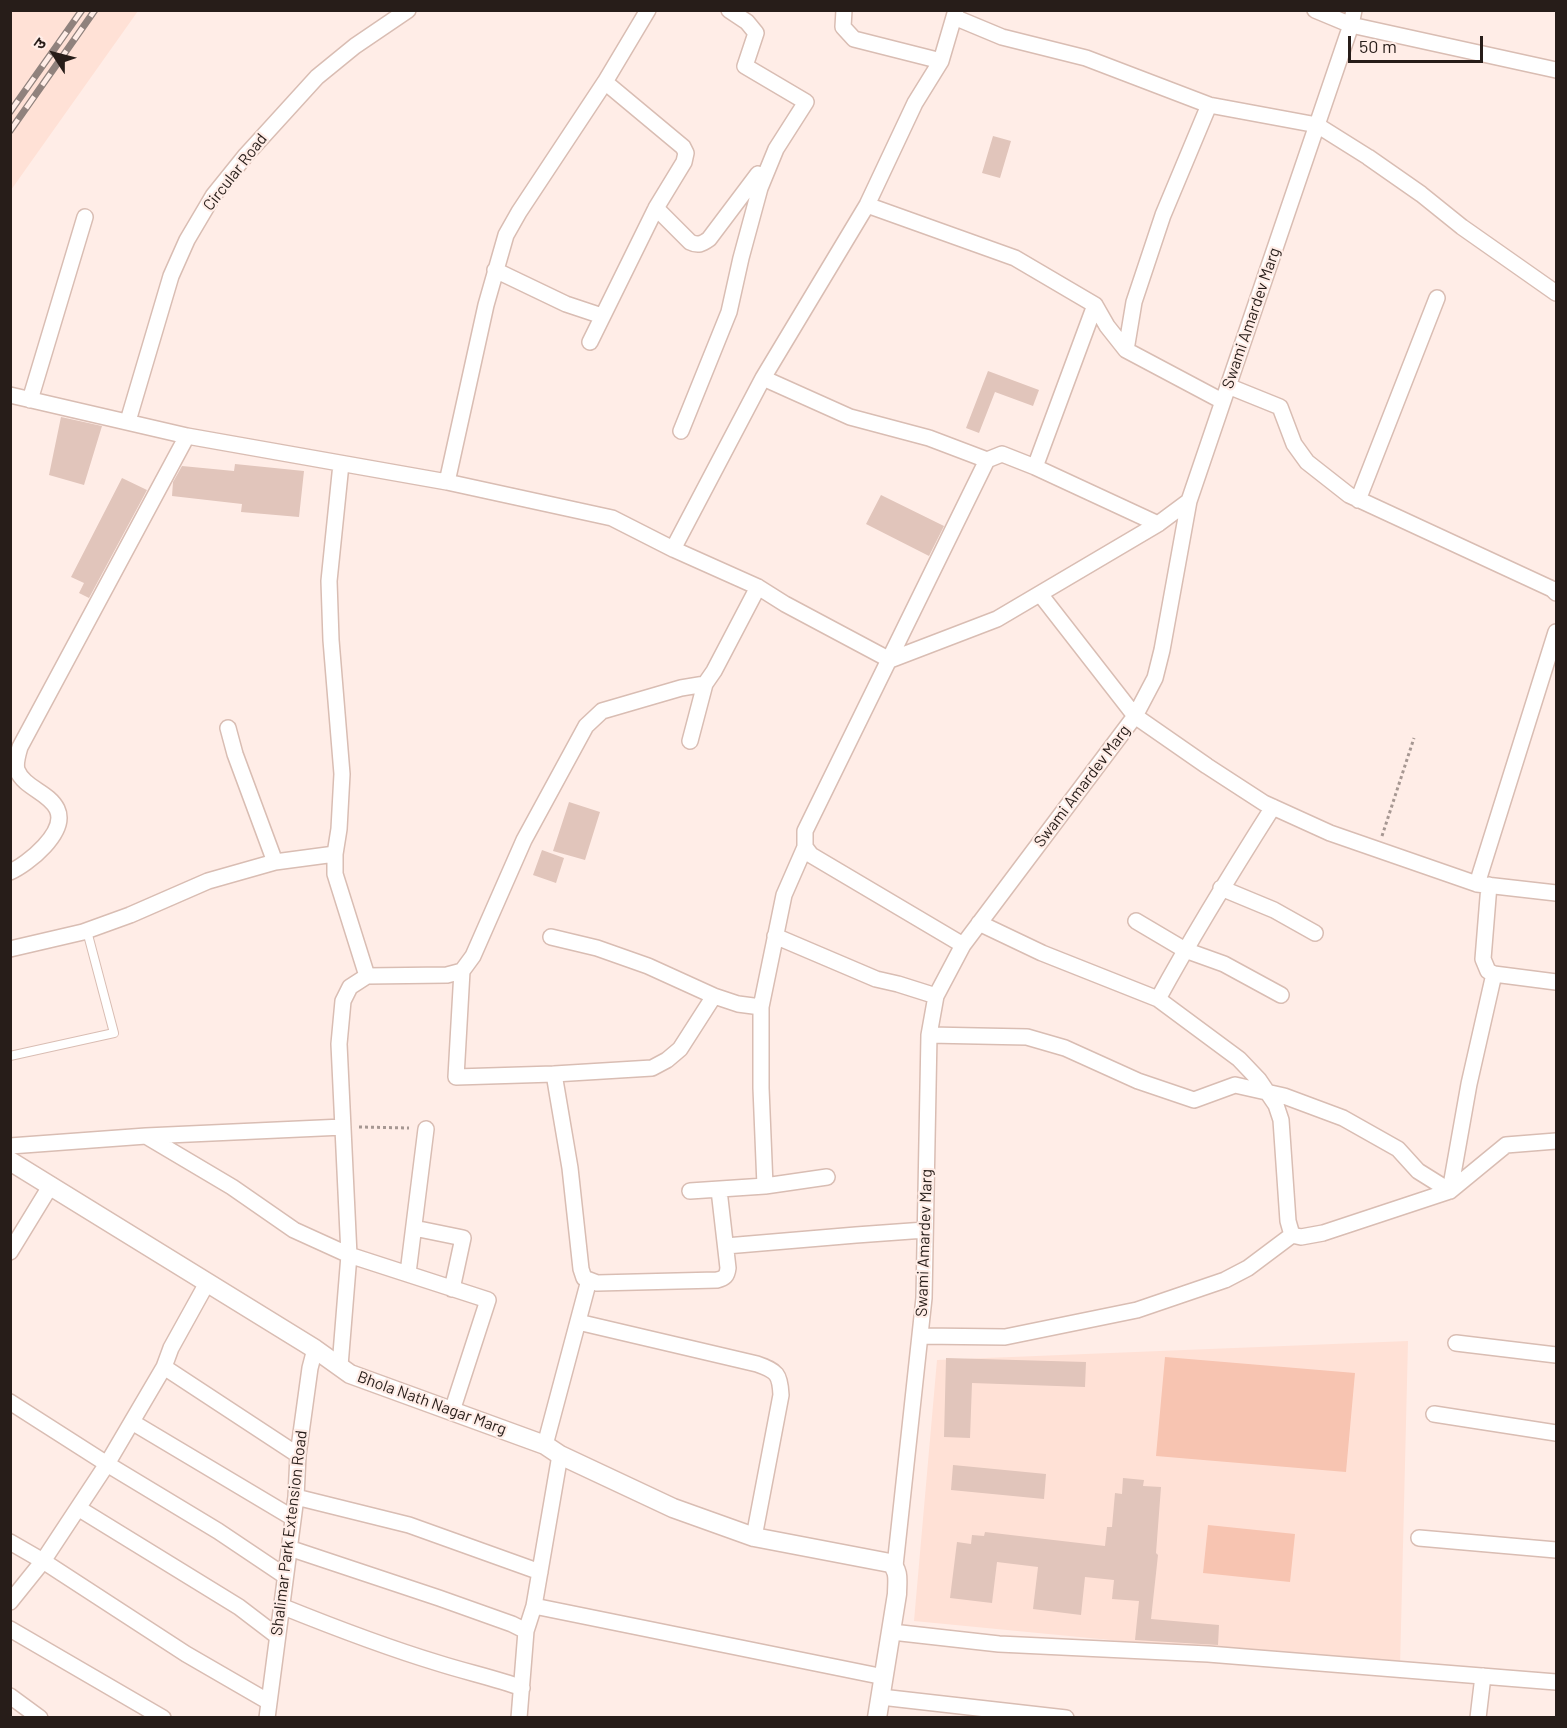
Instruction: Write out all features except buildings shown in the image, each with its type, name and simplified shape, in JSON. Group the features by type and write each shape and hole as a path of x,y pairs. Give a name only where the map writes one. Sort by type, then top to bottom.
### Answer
{"street":[{"name":"Circular Road","path":"128,421 171,276 187,240 213,196 246,155 317,77 355,46 408,10"},
{"path":"447,482 486,305 506,235 605,82 648,10"},
{"path":"681,431 729,312 760,188 776,149 806,102 745,66 756,33 747,21 729,10"},
{"path":"844,10 843,27 854,39 941,61"},
{"path":"1315,10 1557,70"},
{"path":"673,549 763,378 867,205 915,103 941,61 955,14 1002,37 1086,58 1209,105 1317,125 1421,194 1462,227 1557,293"},
{"name":"Swami Amardev Marg","path":"877,1718 897,1594 897,1574 892,1565 921,1336 924,1298 928,1035 936,996 963,945 1135,716 1155,678 1189,501 1353,18"},
{"path":"590,342 656,208 684,162 686,153 683,147 605,82"},
{"path":"1126,350 1134,302 1163,215 1209,105"},
{"path":"656,208 690,242 696,245 702,244 709,239 758,174"},
{"path":"867,205 1015,258 1095,305 1107,326 1126,350 1222,401"},
{"path":"30,400 85,218"},
{"path":"495,270 566,304 602,316"},
{"path":"1358,500 1437,298"},
{"path":"1035,467 1095,305"},
{"path":"763,378 850,417 929,438 987,460"},
{"path":"1228,386 1280,406 1294,444 1307,462 1349,495 1555,590"},
{"path":"10,395 187,436 447,482 612,518 673,549 758,587 785,604 890,660 997,619 1158,524 1189,501"},
{"path":"10,872 39,852 51,838 59,820 57,809 49,799 27,783 18,771 16,760 20,747 187,436"},
{"path":"963,945 811,855 806,847 805,831 987,460 1002,454 1158,524"},
{"path":"341,464 329,581 331,640 342,774 335,874 366,976"},
{"path":"690,741 705,684 758,587"},
{"path":"1040,594 1135,716 1264,803 1329,833 1483,884 1557,893"},
{"path":"1557,632 1483,884 1483,958 1488,971 1494,974 1557,982"},
{"path":"705,684 681,688 602,711 586,726 524,840 473,956 462,971 456,1077 652,1068 667,1060 680,1049 714,996"},
{"path":"228,728 235,754 275,862"},
{"path":"1158,999 1221,888 1273,807"},
{"path":"765,1186 761,1088 761,1007 783,895 806,847"},
{"path":"10,949 87,930 130,915 208,881 275,862 335,854"},
{"path":"1221,888 1274,910 1315,933"},
{"path":"1136,921 1185,950 1224,964 1281,995"},
{"path":"979,924 1042,953 1158,999 1239,1059 1259,1080 1276,1105 1281,1120 1288,1221 1292,1235"},
{"path":"775,936 876,979 936,996"},
{"path":"551,937 597,948 648,966 714,996 738,1004 761,1007"},
{"path":"340,1366 349,1255 339,1044 342,1001 350,987 366,976 447,975 462,971"},
{"path":"1450,1191 1469,1084 1494,974"},
{"path":"928,1035 1027,1037 1065,1048 1138,1082 1194,1100 1235,1085 1284,1096 1343,1118 1398,1149 1418,1171 1450,1191"},
{"path":"554,1074 570,1168 581,1269 584,1278 597,1283 723,1279 727,1275 728,1268 719,1190"},
{"path":"11,1147 146,1136 343,1127"},
{"path":"408,1273 426,1129"},
{"path":"146,1136 232,1186 294,1230 349,1255 488,1300 452,1411"},
{"path":"921,1336 1005,1337 1137,1310 1225,1280 1248,1268 1292,1235 1301,1237 1323,1233 1450,1191 1506,1145 1557,1141"},
{"name":"Bhola Nath Nagar Marg","path":"11,1147 51,1185 315,1349 350,1374 553,1450 673,1508 754,1537 892,1565"},
{"path":"690,1191 765,1186 827,1177"},
{"path":"10,1252 51,1185"},
{"path":"414,1228 463,1238 452,1289"},
{"path":"726,1246 925,1230"},
{"path":"519,1718 526,1631 534,1606 540,1572 553,1450 578,1322 589,1280"},
{"path":"10,1602 43,1561 107,1464 164,1367 171,1348 207,1283"},
{"path":"578,1322 757,1364 772,1369 780,1378 781,1395 754,1537"},
{"path":"1456,1343 1557,1355"},
{"name":"Shalimar Park Extension Road","path":"267,1718 296,1497 298,1455 310,1368 315,1349"},
{"path":"164,1367 298,1455"},
{"path":"10,1402 218,1531 285,1576"},
{"path":"1434,1414 1557,1433"},
{"path":"132,1422 293,1518"},
{"path":"296,1497 409,1525 540,1572"},
{"path":"78,1508 239,1607 277,1636"},
{"path":"1419,1538 1557,1550"},
{"path":"10,1542 186,1654 269,1702"},
{"path":"289,1548 439,1598 526,1631"},
{"path":"281,1606 364,1639 522,1688"},
{"path":"534,1606 884,1677"},
{"path":"10,1629 163,1718"},
{"path":"892,1632 999,1644 1208,1654 1483,1676 1556,1677"},
{"path":"1478,1718 1483,1676"},
{"path":"10,1696 40,1717"},
{"path":"881,1697 1066,1718"}],"lane":[{"path":"10,1056 114,1032 87,930"}],"path":[{"path":"1377,849 1414,738"},
{"path":"343,1127 426,1129"}],"shaded area":[{"path":"10,11 138,11 11,190"},
{"path":"1408,1341 1400,1668 914,1621 937,1360"},
{"path":"1165,1357 1355,1373 1346,1472 1156,1456"},
{"path":"1208,1525 1295,1534 1290,1582 1203,1573"}],"railway":[{"path":"10,112 82,10"},
{"path":"10,131 95,10"}]}
